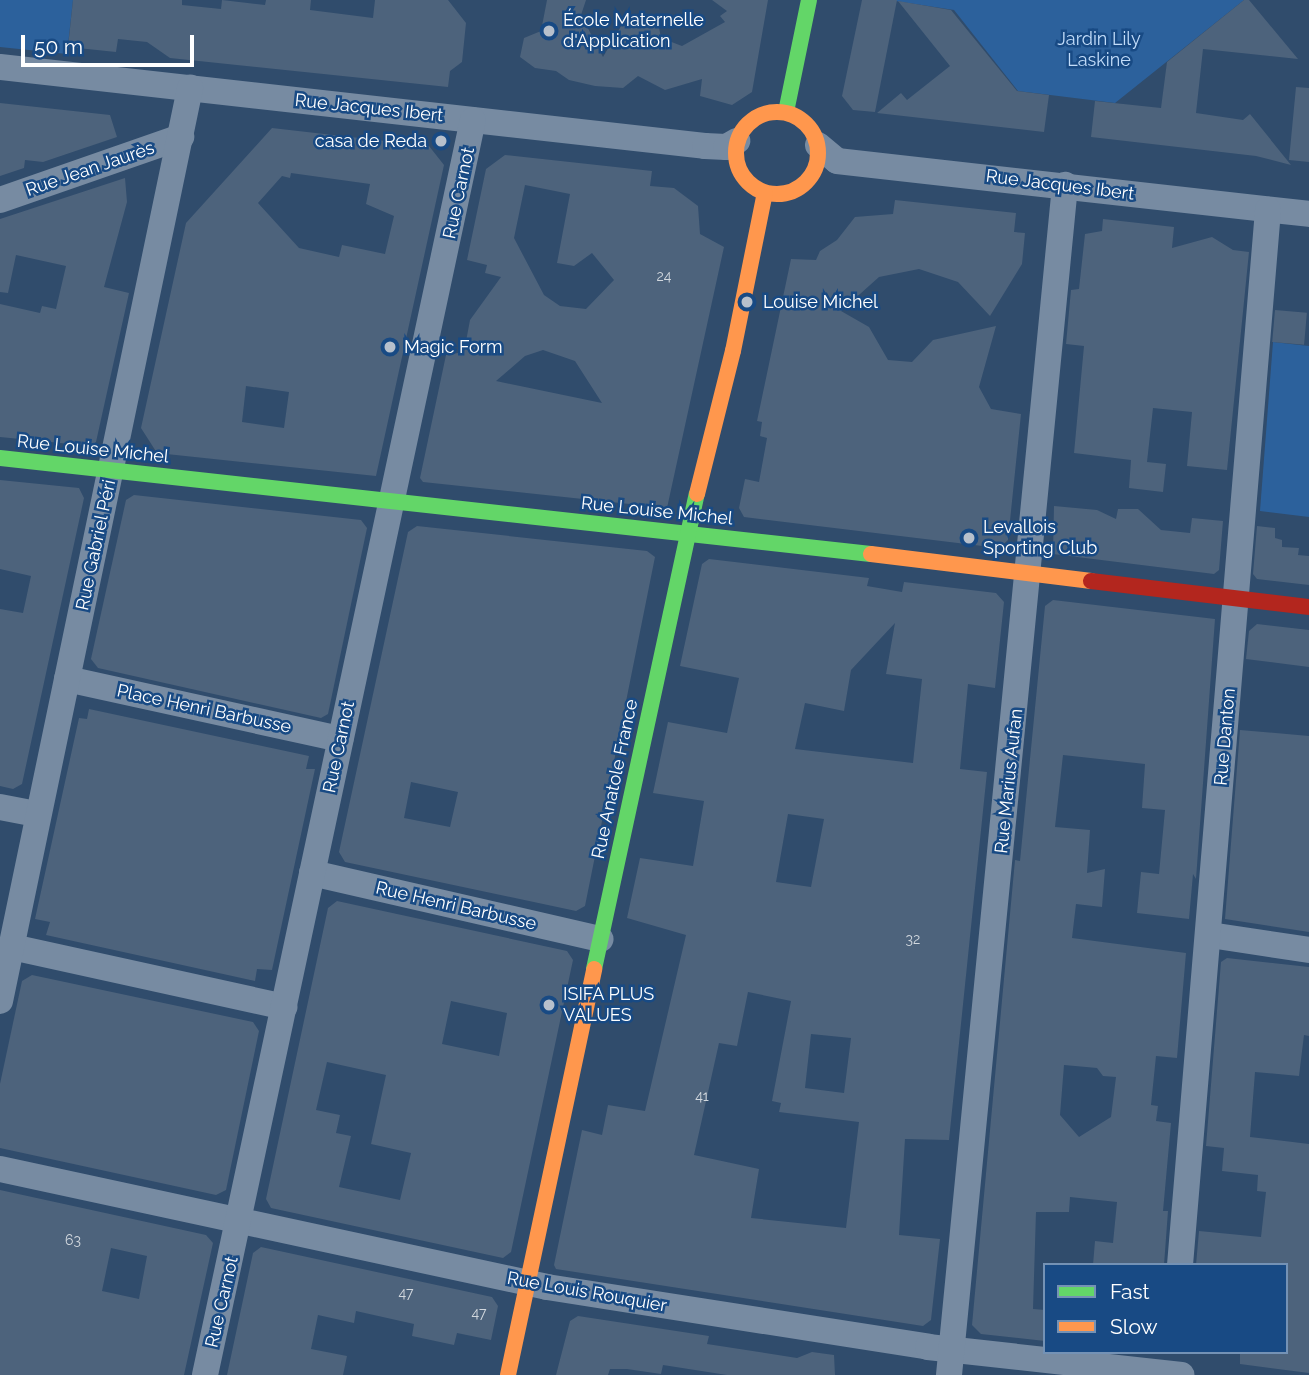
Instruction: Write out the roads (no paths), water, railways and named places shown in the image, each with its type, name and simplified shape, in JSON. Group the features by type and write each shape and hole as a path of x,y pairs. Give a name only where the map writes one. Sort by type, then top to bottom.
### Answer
{"main road":[{"path":"786,112 809,0"},
{"path":"786,112 804,121 818,145 817,162 806,182 792,191 765,193 741,174 735,158 737,141 756,116 786,112"},
{"name":"Rue Anatole France","path":"508,1375 687,532 733,351 765,193"},
{"name":"Rue Louise Michel","path":"0,458 394,503 687,532 1309,607"}],"street":[{"name":"Rue Jacques Ibert","path":"0,67 705,146 726,147 737,141"},
{"name":"Rue Gabriel Péri","path":"0,1001 190,88"},
{"name":"Rue Carnot","path":"205,1375 394,503 473,120"},
{"name":"Rue Jean Jaurès","path":"0,200 181,137"},
{"name":"Rue Jacques Ibert","path":"818,145 837,161 1309,214"},
{"name":"Rue Marius Aufan","path":"952,1363 1065,186"},
{"name":"Rue Danton","path":"1180,1263 1210,935 1268,209"},
{"name":"Place Henri Barbusse","path":"67,679 341,739"},
{"path":"0,807 32,813"},
{"name":"Rue Henri Barbusse","path":"312,873 601,939"},
{"path":"1210,935 1309,950"},
{"path":"12,947 284,1007"},
{"name":"Rue Louis Rouquier","path":"0,1169 526,1283 952,1363 1174,1369"}],"place":[{"name":"École Maternelle d'Application","path":"549,31"},
{"name":"casa de Reda","path":"441,141"},
{"name":"Louise Michel","path":"747,302"},
{"name":"Magic Form","path":"390,347"},
{"name":"Levallois Sporting Club","path":"969,538"},
{"name":"ISIFA PLUS VALUES","path":"549,1005"}],"park label":[{"name":"Jardin Lily Laskine","path":"1099,50"}]}
